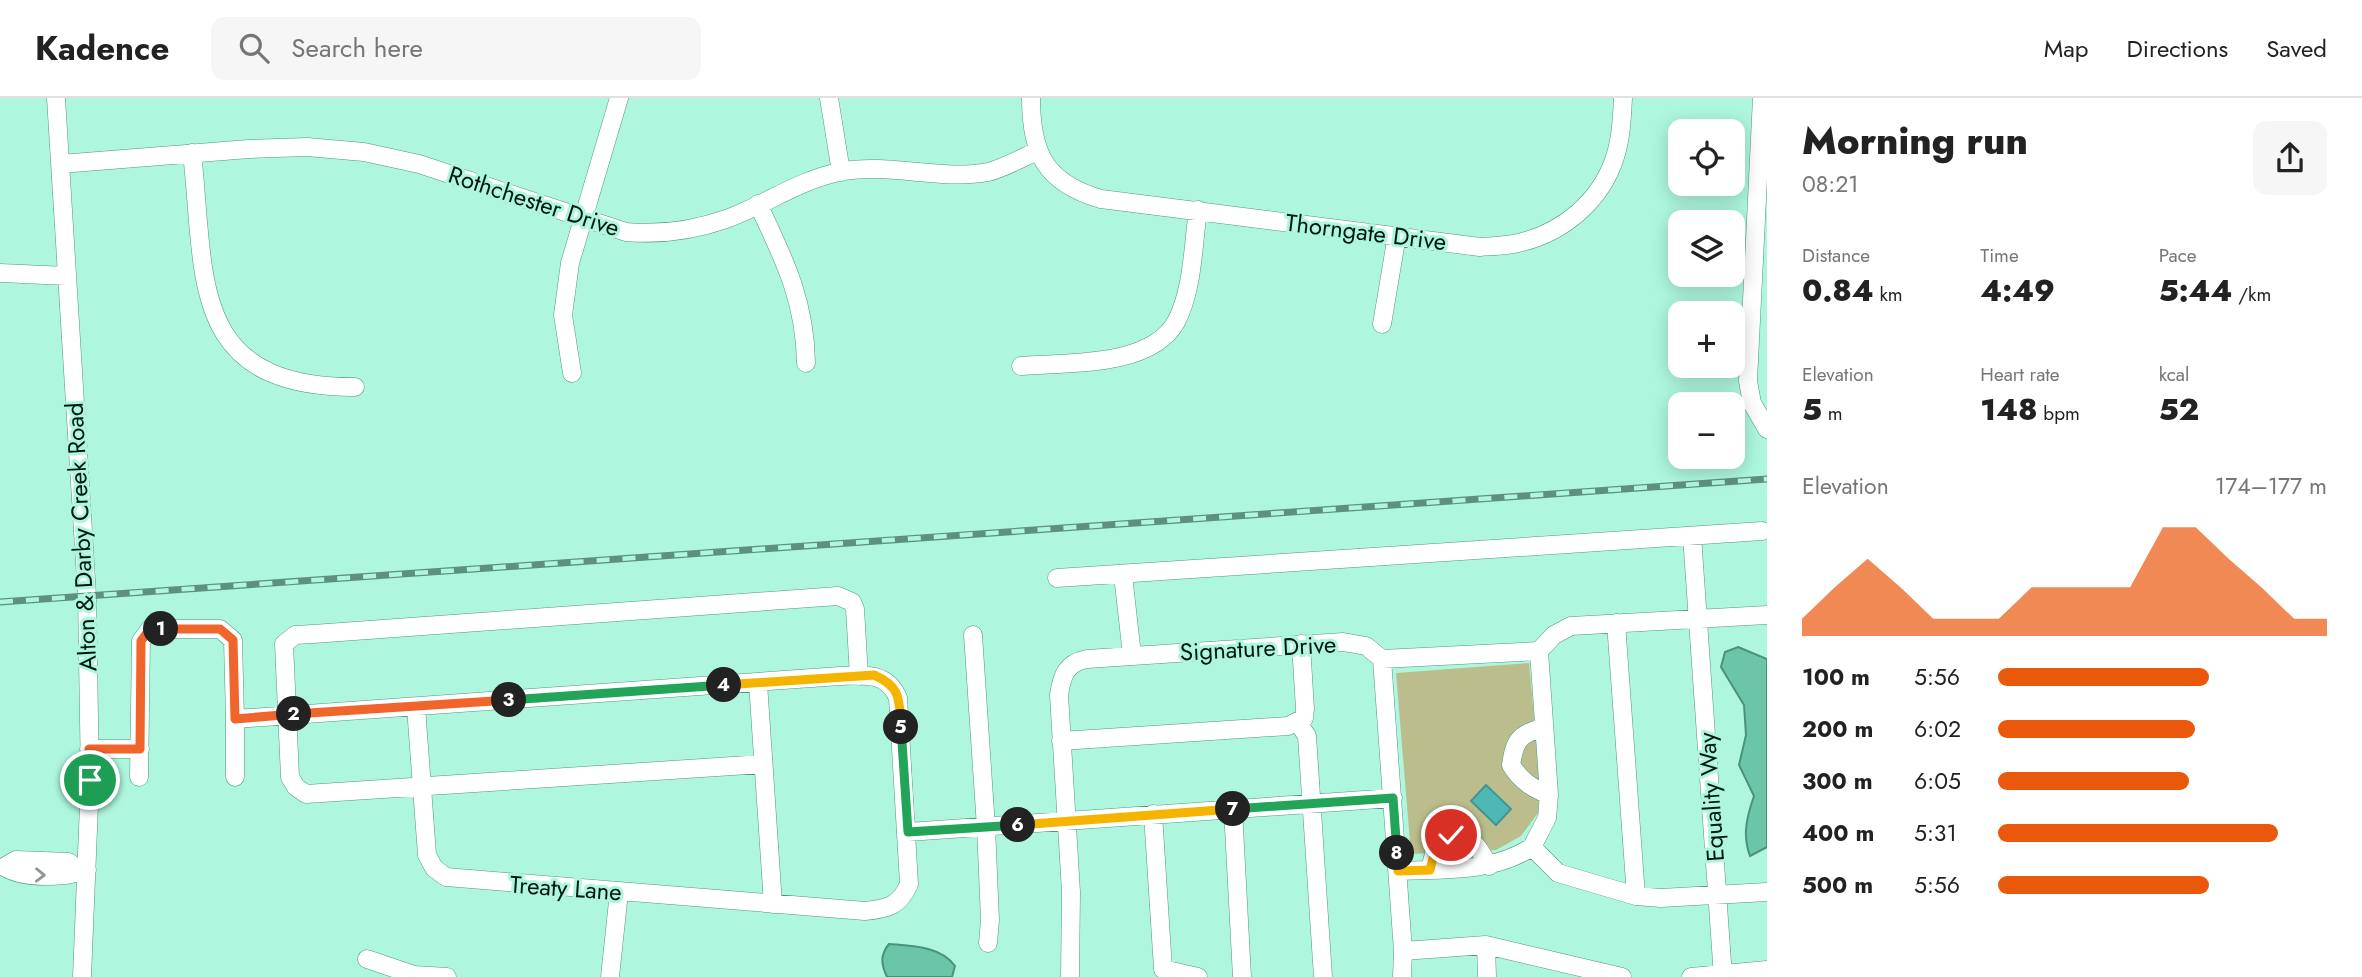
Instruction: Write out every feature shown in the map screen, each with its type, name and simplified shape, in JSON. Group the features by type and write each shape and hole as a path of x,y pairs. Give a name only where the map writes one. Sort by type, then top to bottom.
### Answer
{"street":[{"name":"Alton & Darby Creek Road","path":"57,98 86,587 89,749 82,870 82,977"},
{"path":"572,373 563,315 570,263 619,98"},
{"path":"829,98 841,172"},
{"path":"1031,98 1031,125 1037,151"},
{"name":"Thorngate Drive","path":"1037,151 1056,176 1086,194 1101,199 1480,247 1517,244 1549,233 1581,213 1601,186 1615,157 1623,98"},
{"path":"1762,98 1763,161 1748,382 1752,404 1767,429"},
{"name":"Rothchester Drive","path":"60,164 307,147 364,152 419,164 626,232 678,233 728,219 812,179 841,172 885,169 969,174 990,171 1037,151"},
{"path":"192,153 204,282 220,328 244,355 285,378 355,387"},
{"path":"758,204 791,273 800,301 806,363"},
{"path":"1021,366 1117,358 1150,347 1175,323 1187,289 1198,210"},
{"path":"1382,324 1397,235"},
{"path":"0,273 67,276"},
{"path":"1057,579 1762,531"},
{"name":"Equality Way","path":"1692,536 1723,976"},
{"path":"1123,575 1132,655"},
{"path":"764,764 306,794 296,787 290,777 284,644 295,635 838,596 852,602 855,609 859,676"},
{"path":"1402,977 1398,871 1381,659 1539,651 1561,629 1571,626 1767,615"},
{"path":"1616,623 1636,896"},
{"path":"139,777 141,641 150,629 220,629 228,632 233,640 243,719 235,777"},
{"path":"973,635 986,827 990,920 988,943"},
{"name":"Signature Drive","path":"1061,741 1059,695 1064,673 1071,664 1087,659 1359,643 1373,650 1381,659"},
{"path":"1070,973 1068,822 1061,741 1298,723 1304,718 1305,709 1301,645"},
{"path":"1398,871 1489,866 1513,859 1532,847 1547,818 1549,795 1539,651"},
{"path":"243,719 874,675 887,681 898,698 908,832 1393,798"},
{"path":"758,683 773,904"},
{"name":"Treaty Lane","path":"416,707 420,787 429,862 446,877 865,911 887,908 901,900 905,894 909,884 908,832"},
{"path":"1298,723 1307,736 1323,977"},
{"path":"1544,727 1524,734 1514,746 1511,765 1518,776 1531,787 1549,795"},
{"path":"89,749 140,749"},
{"path":"1233,809 1242,977"},
{"path":"1153,814 1163,969 1198,977"},
{"path":"1430,870 1437,841 1451,835 1467,836 1478,847 1489,866"},
{"path":"1532,847 1558,873 1636,896 1661,898 1767,892"},
{"path":"2,867 16,860 69,862 82,870"},
{"path":"610,977 619,892"},
{"path":"1403,951 1486,945 1566,971 1622,977"},
{"path":"1486,945 1487,977"},
{"path":"367,959 414,975 447,977"},
{"path":"1691,977 1767,971"}],"shaded area":[{"path":"1738,647 1767,659 1767,847 1750,856 1746,826 1754,796 1739,765 1746,735 1744,705 1721,667 1725,652"},
{"path":"1529,663 1540,780 1538,813 1521,836 1496,850 1411,854 1396,673"},
{"path":"889,944 925,948 942,954 955,966 952,977 887,977 882,960"}],"building":[{"path":"1486,785 1511,809 1496,825 1471,801"}],"railway":[{"path":"0,602 1767,479"}],"route":[{"path":"90,780 89,749 140,749 141,641 144,633 150,629 220,629 228,632 233,640 235,719 874,675 887,681 898,698 908,832 1393,798 1398,871 1430,870 1437,841 1451,835"}]}
